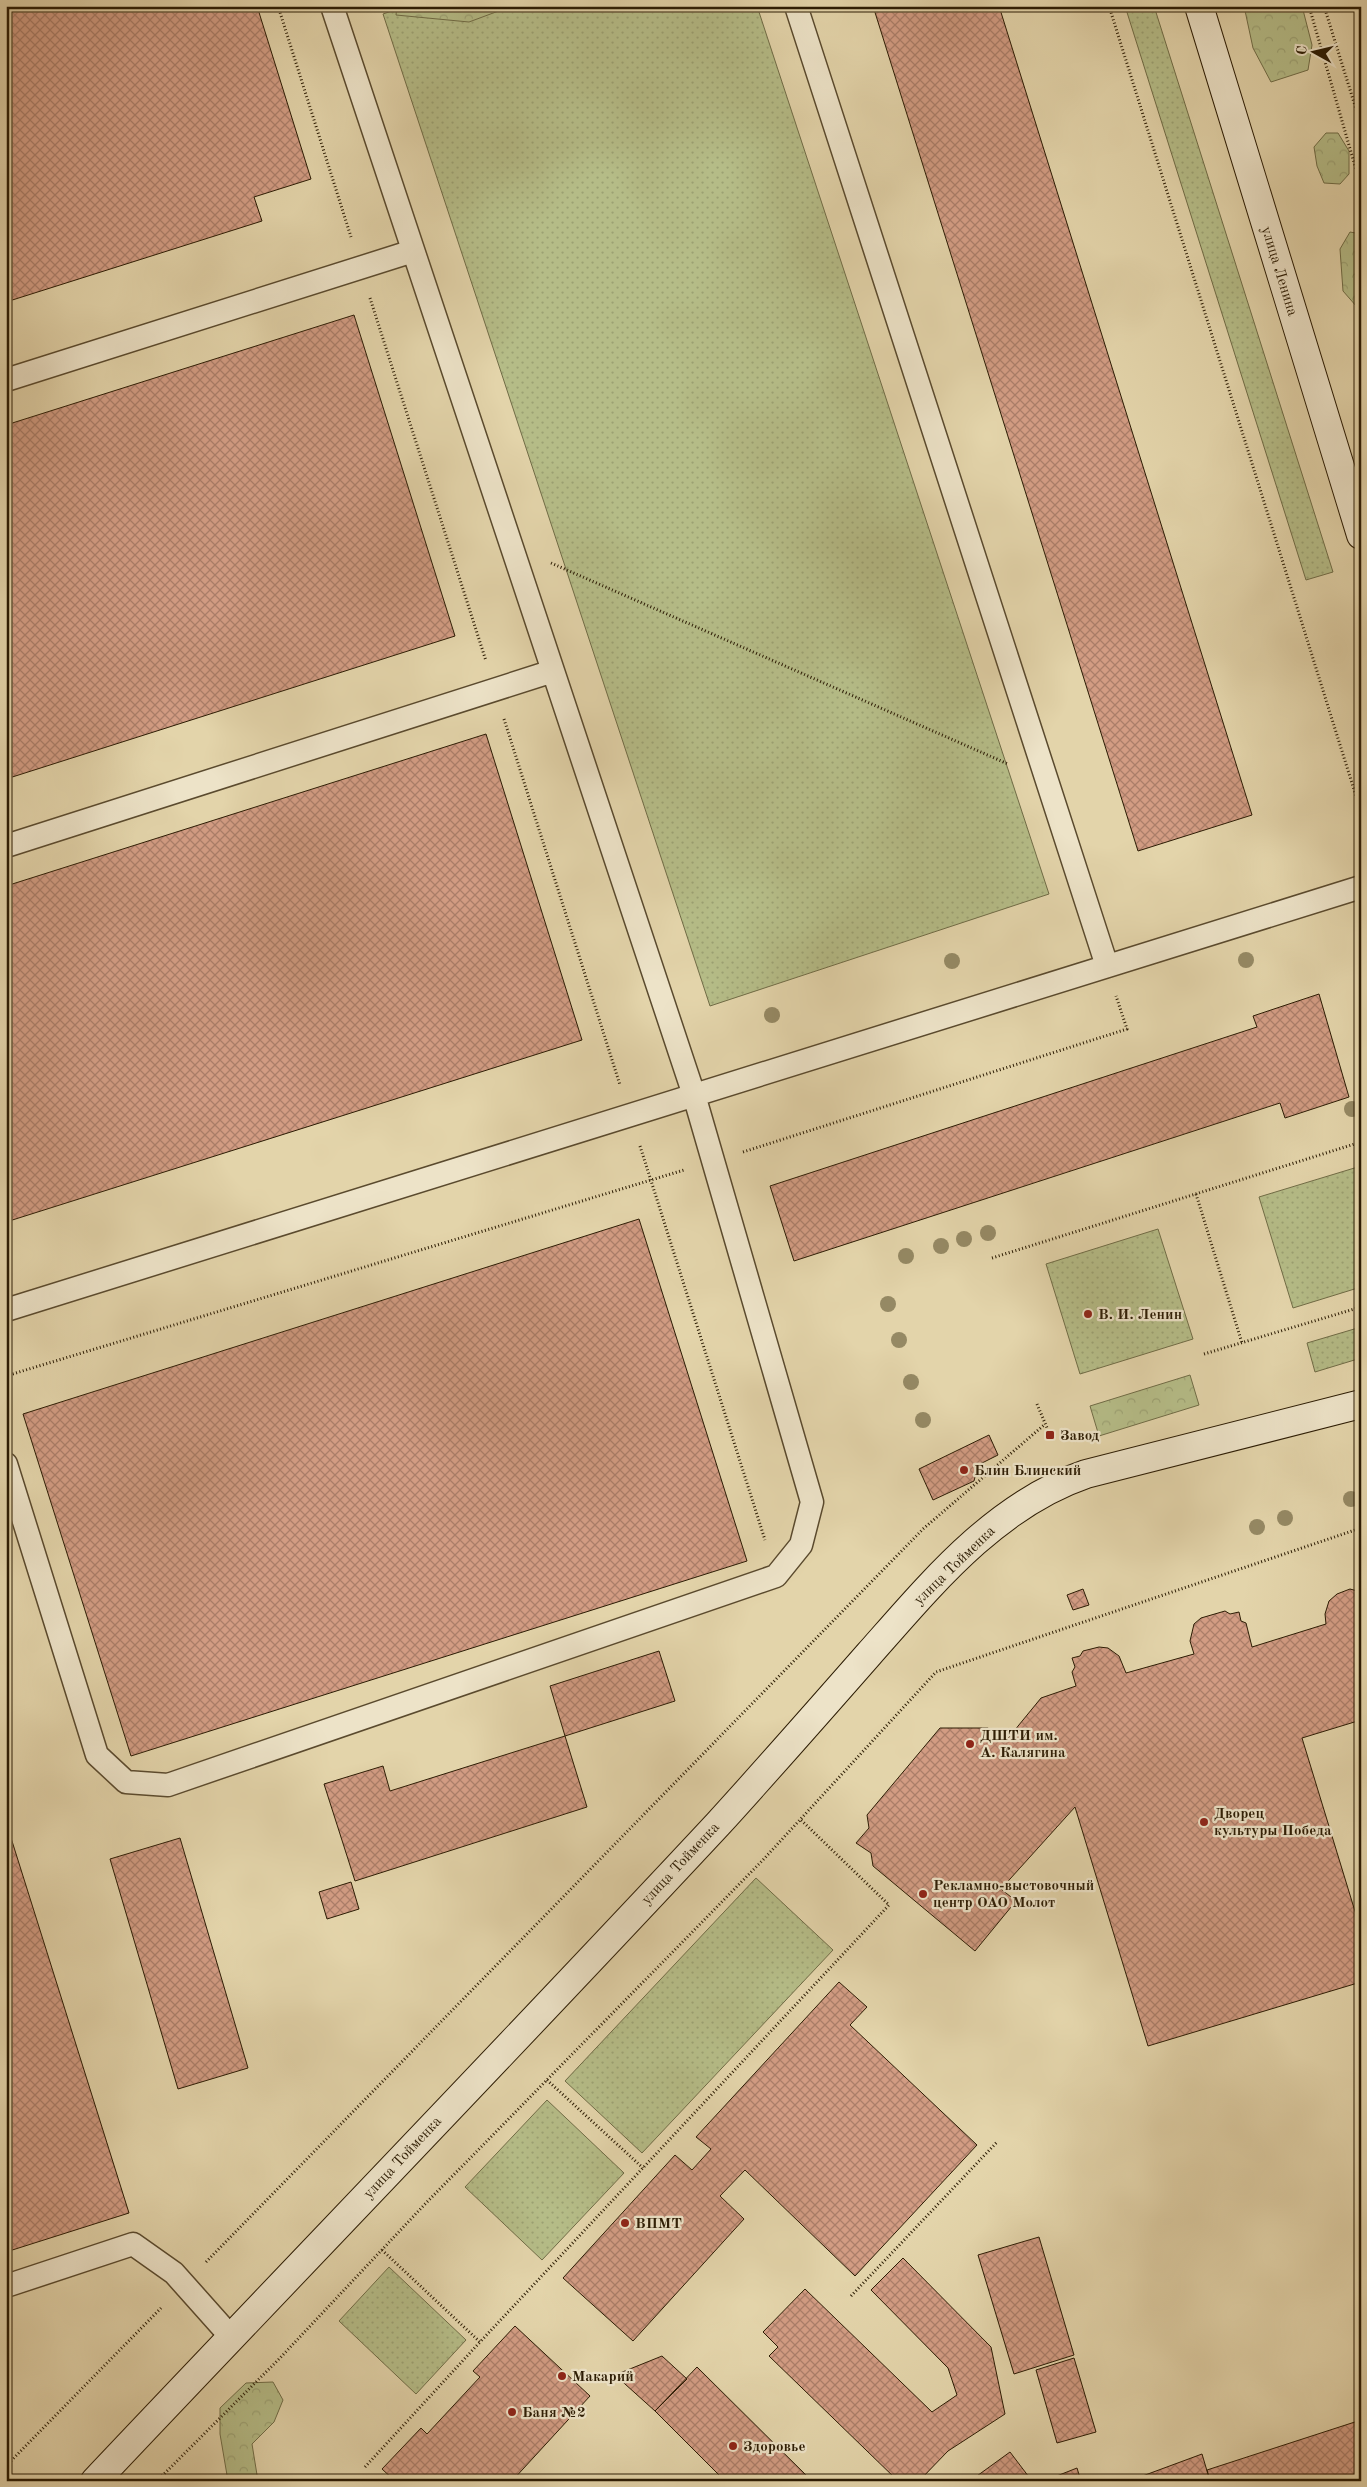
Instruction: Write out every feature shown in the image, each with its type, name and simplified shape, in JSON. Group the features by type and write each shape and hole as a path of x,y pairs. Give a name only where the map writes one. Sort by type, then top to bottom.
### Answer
{"street":[{"name":"улица Ленина","path":"1199,6 1361,535"},
{"name":"улица Тойменка","path":"95,2481 719,1822 920,1598 959,1557 996,1525 1036,1495 1060,1483 1086,1474 1361,1404"}],"lane":[{"path":"6,1464 97,1756 126,1782 168,1785 776,1576 801,1545 812,1502 694,1095 332,6"},
{"path":"796,6 1107,966"},
{"path":"6,380 413,251"},
{"path":"6,846 553,671"},
{"path":"6,1310 1361,887"},
{"path":"6,2286 133,2244 174,2273 232,2337"}],"path":[{"path":"278,6 776,1576"},
{"path":"1109,6 1361,812"},
{"path":"1309,6 1361,186"},
{"path":"1324,6 1361,125"},
{"path":"511,545 1047,782"},
{"path":"6,1376 713,1162 1127,1029 1107,966"},
{"path":"992,1258 1361,1142"},
{"path":"1196,1194 1242,1343"},
{"path":"1204,1354 1361,1307"},
{"path":"1037,1404 1044,1425 1050,1435"},
{"path":"6,2466 923,1529 1044,1425"},
{"path":"157,2481 280,2358 382,2250 755,1868 936,1672 1361,1528"},
{"path":"365,2467 889,1905 800,1819"},
{"path":"547,2080 643,2168"},
{"path":"851,2296 997,2142"},
{"path":"382,2250 480,2342"}],"green space":[{"path":"397,6 512,6 469,22 396,15"},
{"path":"406,6 757,6 1049,894 710,1006 383,14"},
{"path":"1125,6 1154,6 1333,572 1306,580"},
{"path":"1244,6 1302,6 1312,45 1308,70 1271,82 1253,48"},
{"path":"1326,133 1338,133 1349,151 1349,174 1340,184 1324,183 1317,166 1314,147"},
{"path":"1350,232 1361,234 1361,307 1357,307 1343,291 1340,249"},
{"path":"1361,1166 1361,1287 1293,1308 1259,1197"},
{"path":"1158,1229 1193,1339 1080,1374 1046,1264"},
{"path":"1361,1327 1361,1358 1315,1372 1307,1343"},
{"path":"1190,1375 1199,1405 1099,1436 1090,1406"},
{"path":"756,1878 833,1950 642,2153 565,2081"},
{"path":"547,2100 624,2173 542,2260 465,2187"},
{"path":"389,2267 466,2340 416,2394 339,2321"},
{"path":"273,2382 283,2400 274,2422 252,2444 258,2481 228,2481 220,2434 220,2408 246,2383"}],"building":[{"path":"6,6 257,6 311,179 254,197 262,221 6,302"},
{"path":"873,6 999,6 1252,815 1138,851"},
{"path":"354,315 455,636 6,779 6,425"},
{"path":"486,734 582,1040 6,1222 6,886"},
{"path":"1319,994 1349,1097 1285,1118 1280,1103 794,1261 770,1186 1257,1027 1253,1016"},
{"path":"639,1219 747,1561 131,1756 23,1414"},
{"path":"989,1435 998,1455 978,1465 974,1481 933,1500 919,1469"},
{"path":"1083,1589 1089,1605 1073,1610 1067,1595"},
{"name":"Дворец культуры Победа","path":"1350,1589 1361,1592 1361,1720 1302,1738 1361,1931 1361,1982 1148,2046 1075,1807 1001,1889 1016,1901 975,1951 873,1866 871,1853 856,1843 869,1828 867,1815 940,1728 988,1728 1005,1742 1041,1698 1076,1686 1072,1672 1075,1667 1072,1658 1080,1656 1083,1651 1099,1647 1108,1648 1119,1656 1126,1673 1194,1654 1190,1641 1194,1624 1201,1618 1225,1611 1230,1614 1239,1612 1241,1621 1246,1623 1252,1647 1326,1624 1325,1614 1329,1601 1337,1594"},
{"path":"659,1651 675,1701 565,1736 550,1686"},
{"path":"565,1736 587,1807 355,1881 324,1784 383,1766 390,1791"},
{"path":"6,1822 129,2213 6,2252"},
{"path":"180,1838 248,2068 178,2089 110,1859"},
{"path":"351,1882 359,1909 327,1919 319,1892"},
{"path":"839,1982 867,2007 850,2025 977,2145 855,2276 745,2170 720,2196 744,2219 633,2341 563,2278 675,2155 692,2170 711,2149 696,2137"},
{"path":"1039,2237 1074,2355 1014,2374 978,2255"},
{"path":"903,2258 991,2347 1005,2414 948,2451 919,2481 898,2481 769,2356 778,2347 763,2332 805,2289 932,2412 957,2395 948,2368 871,2290"},
{"name":"Баня №2","path":"515,2326 590,2396 512,2481 395,2481 382,2469 421,2428 427,2434 480,2377 473,2371"},
{"path":"662,2356 687,2379 655,2411 615,2375"},
{"path":"1074,2358 1096,2432 1057,2443 1036,2370"},
{"name":"Здоровье","path":"697,2367 812,2481 725,2481 655,2411"},
{"path":"1361,2420 1361,2481 1210,2481 1207,2470"},
{"path":"1010,2452 1032,2481 970,2481"},
{"path":"1202,2454 1210,2481 1129,2481"},
{"path":"1077,2468 1081,2481 1044,2481"}],"place":[{"name":"В. И. Ленин","path":"1088,1314"},
{"name":"Завод","path":"1050,1435"},
{"name":"Блин Блинский","path":"964,1470"},
{"name":"ДШТИ им. А. Калягина","path":"970,1744"},
{"name":"Дворец культуры Победа","path":"1204,1822"},
{"name":"Рекламно-выстовочный центр ОАО Молот","path":"923,1894"},
{"name":"ВПМТ","path":"625,2223"},
{"name":"Макарий","path":"562,2376"},
{"name":"Баня №2","path":"512,2412"},
{"name":"Здоровье","path":"733,2446"}]}
